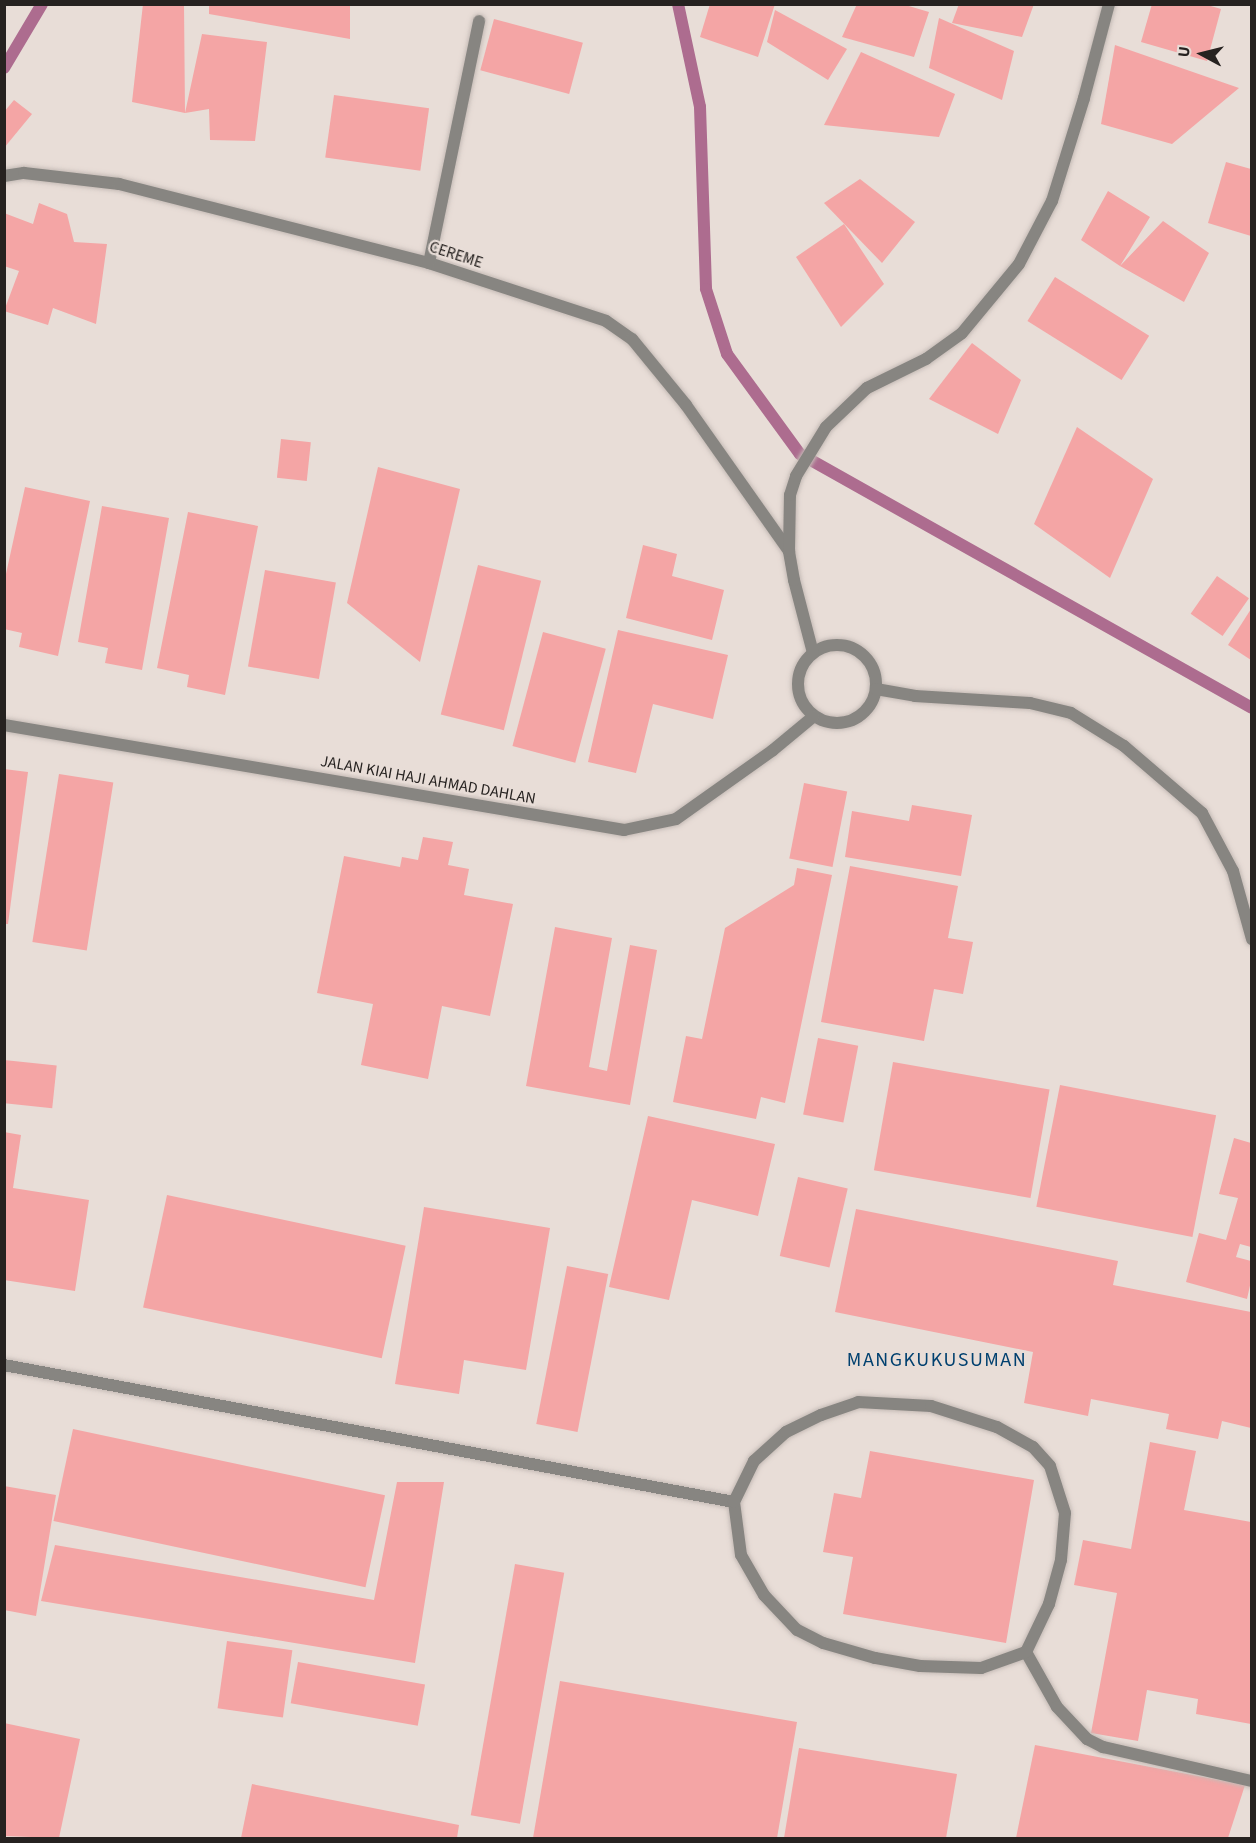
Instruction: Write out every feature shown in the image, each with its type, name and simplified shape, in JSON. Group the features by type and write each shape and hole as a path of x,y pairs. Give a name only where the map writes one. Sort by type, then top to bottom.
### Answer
{"street":[{"path":"813,653 794,580 789,550 790,495 796,476 826,427 867,388 926,359 962,333 1019,264 1052,201 1084,98 1109,4"},
{"path":"429,263 478,21"},
{"name":"CEREME","path":"4,176 24,173 119,184 429,263 606,321 632,339 711,438 789,550"},
{"path":"842,644 857,650 868,660 875,674 876,690 871,705 860,716 845,723 829,723 814,716 804,706 799,692 798,678 803,664 813,653 826,646 842,644"},
{"path":"876,690 915,696 1030,703 1071,713 1124,746 1202,813 1233,871 1251,939"},
{"name":"JALAN KIAI HAJI AHMAD DAHLAN","path":"4,725 624,830 676,819 773,750 814,716"},
{"path":"4,1365 734,1502"},
{"path":"858,1402 931,1406 997,1427 1033,1447 1050,1466 1065,1513 1061,1560 1052,1593 1026,1652 981,1668 920,1666 875,1658 823,1643 797,1630 764,1595 741,1555 734,1502 754,1461 786,1432 821,1415 858,1402"},
{"path":"1026,1652 1057,1707 1087,1738 1103,1747 1251,1781"}],"building":[{"path":"143,4 184,4 185,113 132,102"},
{"path":"209,4 350,4 350,39 209,14"},
{"path":"710,4 775,4 758,57 700,37"},
{"path":"857,4 902,4 929,12 914,57 842,37"},
{"path":"959,4 1034,4 1022,37 952,23"},
{"path":"1152,4 1204,4 1221,9 1207,61 1141,42"},
{"path":"775,10 847,49 828,80 767,42"},
{"path":"939,18 1014,51 1002,100 929,68"},
{"path":"494,19 583,43 569,94 480,70"},
{"path":"202,34 267,42 255,141 210,140 209,109 185,113"},
{"path":"1115,45 1239,88 1172,144 1101,124"},
{"path":"861,52 955,94 939,137 824,125"},
{"path":"334,95 429,108 420,171 325,157"},
{"path":"14,100 32,114 4,148 4,112"},
{"path":"1226,162 1251,169 1251,236 1208,223"},
{"path":"860,179 915,222 882,263 824,203"},
{"path":"1108,191 1150,217 1120,266 1081,240"},
{"path":"39,203 67,214 74,242 107,244 96,324 53,308 48,325 4,311 19,271 4,266 4,213 33,224"},
{"path":"1163,221 1209,253 1184,302 1120,266"},
{"path":"844,224 884,284 841,327 796,257"},
{"path":"1055,277 1149,336 1122,380 1027,321"},
{"path":"972,343 1021,380 998,434 929,399"},
{"path":"1077,427 1153,479 1110,578 1034,524"},
{"path":"281,439 311,442 307,481 277,478"},
{"path":"378,467 460,489 420,662 347,603"},
{"path":"25,487 90,501 58,656 19,647 22,633 4,629 4,583"},
{"path":"102,506 169,518 142,670 105,663 108,648 78,642"},
{"path":"188,512 258,526 225,695 187,687 189,675 157,668"},
{"path":"643,545 677,554 672,576 724,590 712,640 626,618"},
{"path":"478,565 541,581 504,730 441,714"},
{"path":"265,570 336,583 319,679 248,667"},
{"path":"1217,576 1249,598 1223,636 1191,614"},
{"path":"1251,609 1251,660 1228,645"},
{"path":"618,630 728,655 713,719 653,704 636,773 588,762"},
{"path":"543,632 606,649 575,763 512,746"},
{"path":"4,769 28,772 8,924 4,924"},
{"path":"59,774 113,783 87,951 32,942"},
{"path":"804,783 847,791 832,867 789,859"},
{"path":"912,805 972,815 961,876 845,857 852,811 909,821"},
{"path":"423,837 453,842 448,865 469,869 464,895 513,904 490,1016 442,1006 428,1079 361,1065 373,1004 317,993 344,856 400,867 402,857 418,860"},
{"path":"850,866 958,886 948,938 973,942 963,994 934,989 924,1041 821,1022"},
{"path":"797,868 832,875 785,1103 761,1097 756,1119 673,1102 686,1036 702,1039 725,928 794,885"},
{"path":"555,927 612,938 589,1067 607,1071 630,945 657,950 630,1105 526,1086"},
{"path":"818,1038 858,1046 843,1122 803,1115"},
{"path":"4,1060 57,1066 52,1108 4,1103"},
{"path":"893,1062 1050,1090 1030,1198 874,1170"},
{"path":"1060,1085 1216,1115 1192,1237 1036,1207"},
{"path":"648,1116 775,1144 758,1216 692,1200 669,1300 609,1287"},
{"path":"4,1132 21,1135 13,1188 89,1200 75,1291 4,1280"},
{"path":"1234,1138 1251,1143 1251,1247 1240,1244 1236,1257 1251,1261 1251,1281 1247,1299 1186,1282 1199,1233 1226,1240 1238,1198 1219,1194"},
{"path":"798,1177 848,1188 829,1267 780,1256"},
{"path":"167,1195 406,1246 382,1358 143,1307"},
{"path":"424,1207 550,1228 526,1370 464,1360 459,1394 395,1384"},
{"path":"856,1209 1118,1261 1113,1285 1251,1312 1251,1428 1222,1421 1218,1439 1166,1429 1169,1414 1091,1399 1088,1416 1024,1403 1033,1352 835,1312"},
{"path":"567,1266 608,1274 578,1432 536,1424"},
{"path":"73,1429 385,1495 365,1587 53,1521"},
{"path":"1150,1442 1196,1451 1184,1510 1251,1522 1251,1724 1196,1714 1198,1699 1147,1690 1138,1741 1091,1733 1117,1593 1074,1585 1083,1540 1131,1549"},
{"path":"870,1451 1034,1480 1006,1643 843,1614 853,1557 823,1552 834,1493 861,1498"},
{"path":"397,1482 444,1482 415,1663 41,1601 55,1545 374,1600"},
{"path":"4,1486 56,1495 36,1616 4,1610"},
{"path":"515,1564 564,1573 520,1824 471,1815"},
{"path":"227,1641 292,1650 283,1718 218,1708"},
{"path":"298,1662 425,1684 418,1726 291,1703"},
{"path":"560,1681 797,1722 777,1838 533,1838"},
{"path":"4,1723 80,1739 59,1838 4,1836"},
{"path":"1035,1745 1245,1785 1228,1838 1016,1838"},
{"path":"799,1748 957,1774 946,1838 784,1838"},
{"path":"252,1784 459,1825 457,1838 241,1838"}],"waterway":[{"path":"4,68 42,4"},
{"path":"678,4 700,107 706,289 727,354 800,454 1252,708"}],"district":[{"name":"MANGKUKUSUMAN","path":"937,1360"}]}
